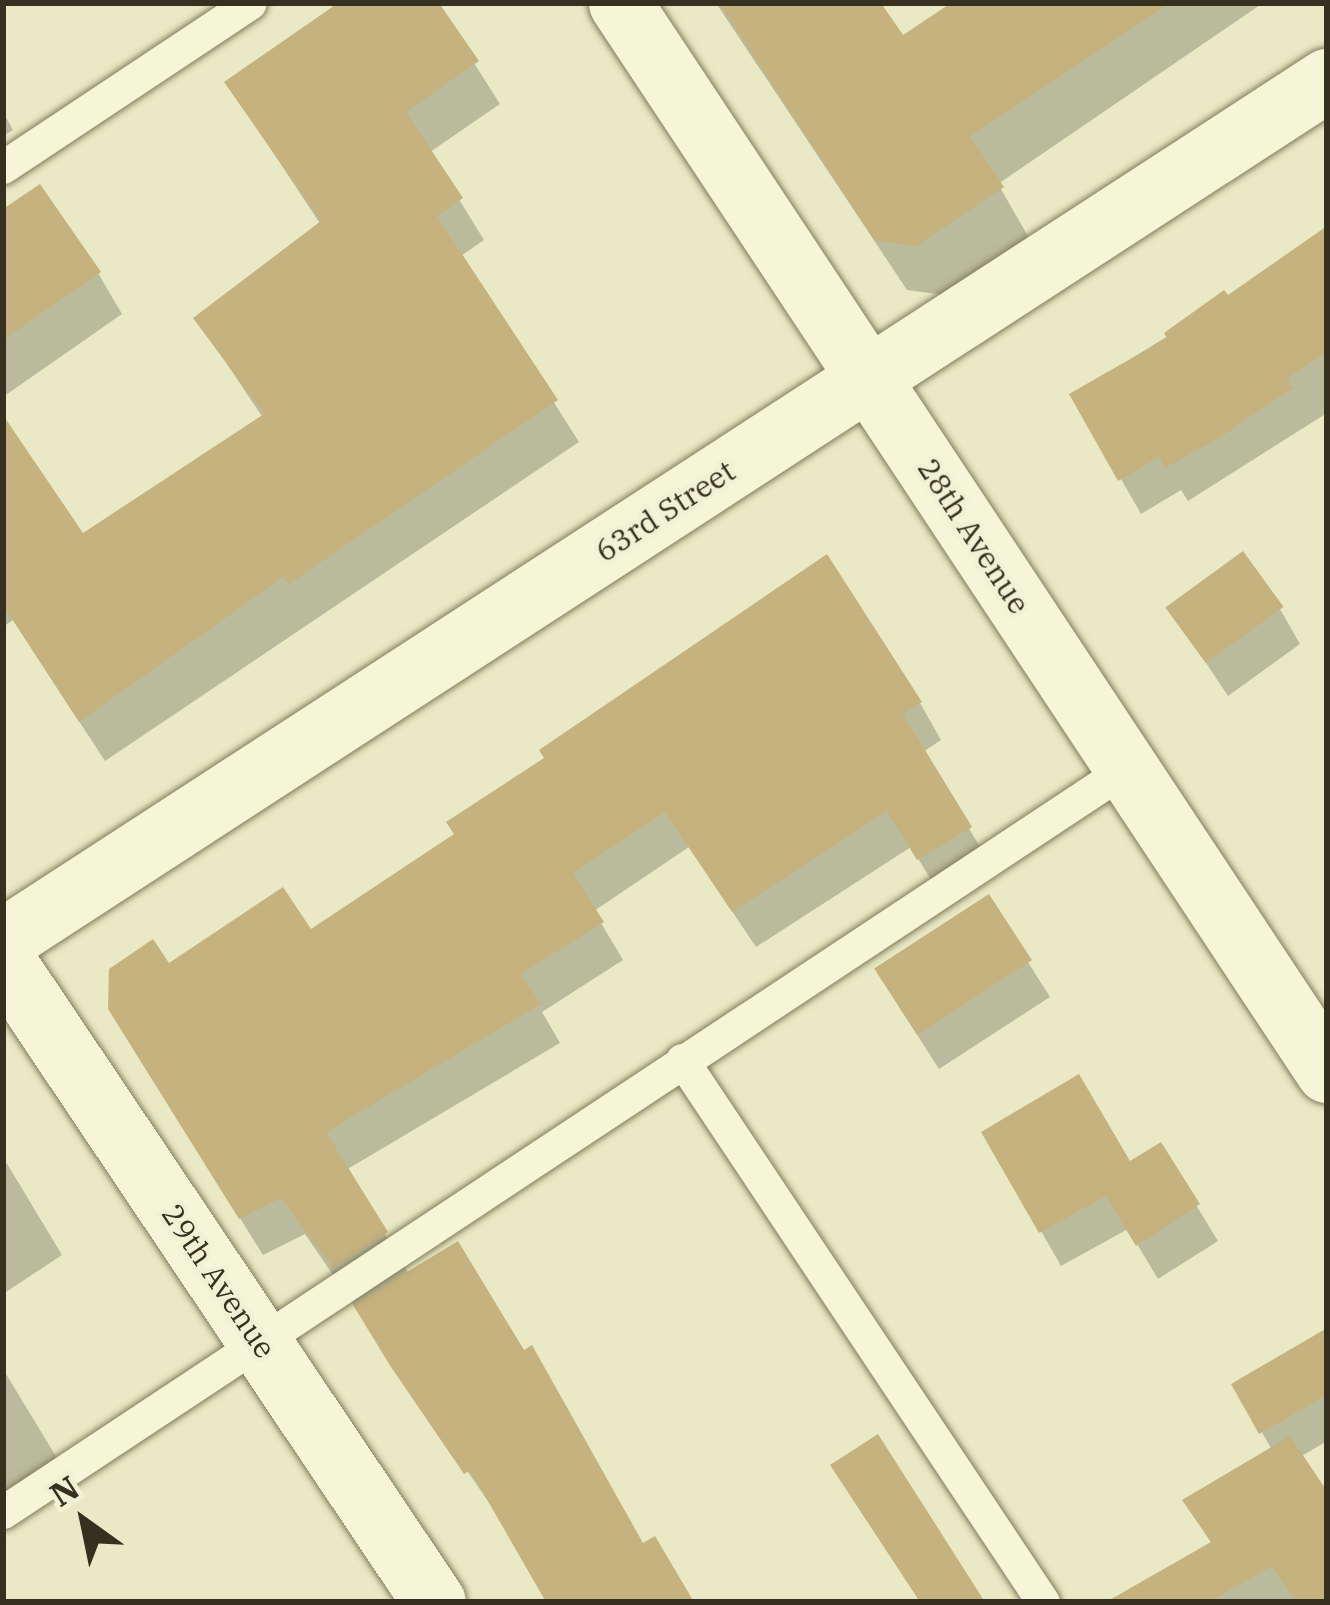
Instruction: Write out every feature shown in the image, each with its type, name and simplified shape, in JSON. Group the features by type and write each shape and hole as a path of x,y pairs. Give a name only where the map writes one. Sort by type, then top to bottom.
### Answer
{"street":[{"name":"28th Avenue","path":"620,3 1327,1071"},
{"name":"63rd Street","path":"3,940 1327,80"},
{"name":"29th Avenue","path":"3,960 434,1602"}],"lane":[{"path":"3,167 250,3"},
{"path":"3,1512 1127,768"},
{"path":"682,1060 1043,1602"}],"building":[{"path":"338,3 439,3 479,61 406,112 463,198 437,216 558,400 289,584 283,577 79,722 3,605 3,415 83,533 264,414 193,318 321,221 224,82"},
{"path":"719,3 881,3 903,35 951,3 1170,3 970,136 1004,187 916,246 875,241"},
{"path":"40,184 101,272 3,340 3,209"},
{"path":"1327,226 1327,351 1287,379 1293,388 1219,438 1165,468 1159,457 1118,481 1069,394 1167,338 1164,333 1224,290 1228,295"},
{"path":"1243,551 1284,607 1206,663 1165,607"},
{"path":"827,554 922,702 903,714 972,827 917,860 887,811 732,912 665,812 573,873 604,922 521,974 541,1004 326,1132 388,1232 333,1268 281,1198 239,1219 108,1009 109,969 153,939 169,963 283,887 311,929 454,834 446,822 544,758 539,750"},
{"path":"989,894 1032,960 917,1035 874,969"},
{"path":"1079,1074 1130,1161 1161,1142 1200,1204 1136,1246 1106,1196 1039,1233 981,1132"},
{"path":"458,1241 524,1350 532,1345 643,1543 655,1536 694,1602 546,1602 470,1470 464,1474 391,1367 353,1305"},
{"path":"1327,1328 1327,1395 1259,1434 1231,1384"},
{"path":"878,1434 985,1602 920,1602 830,1465"},
{"path":"1290,1436 1327,1491 1327,1602 1295,1602 1272,1566 1209,1602 1106,1602 1211,1542 1182,1500"}]}
